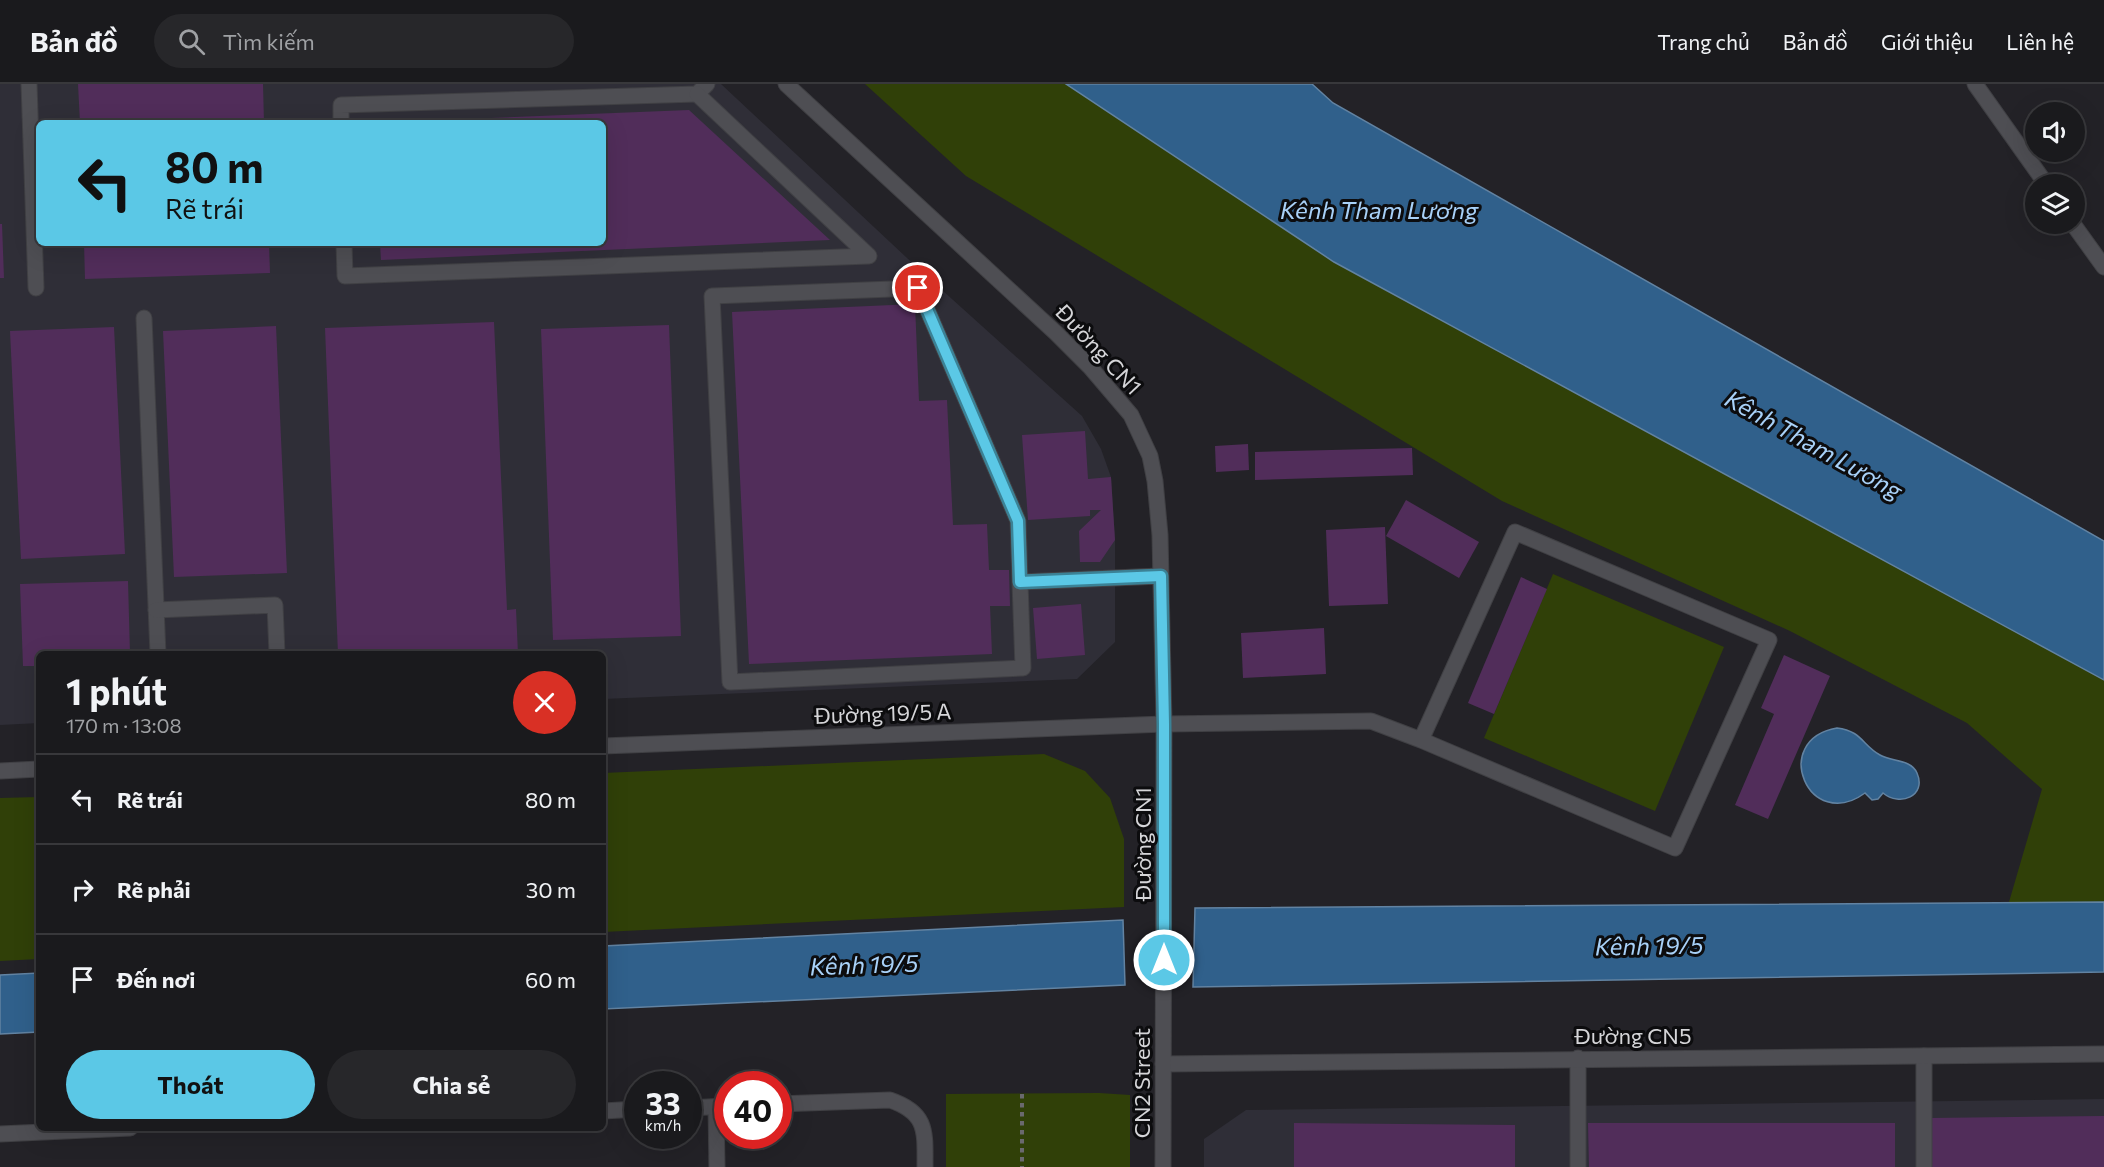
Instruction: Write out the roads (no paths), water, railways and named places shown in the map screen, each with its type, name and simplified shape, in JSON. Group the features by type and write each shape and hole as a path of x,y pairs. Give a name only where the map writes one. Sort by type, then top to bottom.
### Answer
{"street":[{"path":"29,84 36,288"},
{"name":"Đường CN1","path":"786,84 1056,333 1131,415 1150,456 1158,509 1161,576 1164,724 1164,1000"},
{"path":"1975,84 2039,174"},
{"path":"341,120 341,105 702,89 869,256 345,276 344,246"},
{"path":"2080,234 2104,267"},
{"path":"918,288 1018,521 1020,582 1023,668 730,682 712,296 918,288"},
{"path":"144,318 158,651"},
{"name":"Đường 19/5 A","path":"606,746 1164,724 1371,721 1675,848 1769,640 1515,532 1421,740"},
{"path":"1020,582 1161,576"},
{"path":"156,610 275,605 278,651"},
{"path":"0,771 36,769"},
{"name":"CN2 Street","path":"1163,1167 1164,1000"},
{"name":"Đường CN5","path":"1163,1064 2104,1054"},
{"path":"1924,1056 1924,1167"},
{"path":"1578,1058 1578,1167"},
{"path":"792,1104 890,1100 912,1110 921,1121 925,1134 925,1167"},
{"path":"606,1111 624,1110"},
{"path":"0,1134 65,1131"},
{"path":"717,1167 718,1149"}],"water":[{"name":"Kênh Tham Lương","path":"1066,84 1312,84 1333,103 2104,541 2104,680 1334,262"},
{"path":"1837,728 1857,735 1880,755 1906,763 1914,768 1919,781 1915,793 1904,799 1897,799 1883,793 1878,799 1872,800 1865,793 1845,802 1827,802 1814,794 1804,780 1801,765 1805,749 1816,736"},
{"name":"Kênh 19/5","path":"2104,902 2104,972 1193,987 1195,908"},
{"name":"Kênh 19/5","path":"1123,920 1125,985 606,1009 606,946"},
{"path":"36,973 36,1032 0,1034 0,975"}]}
